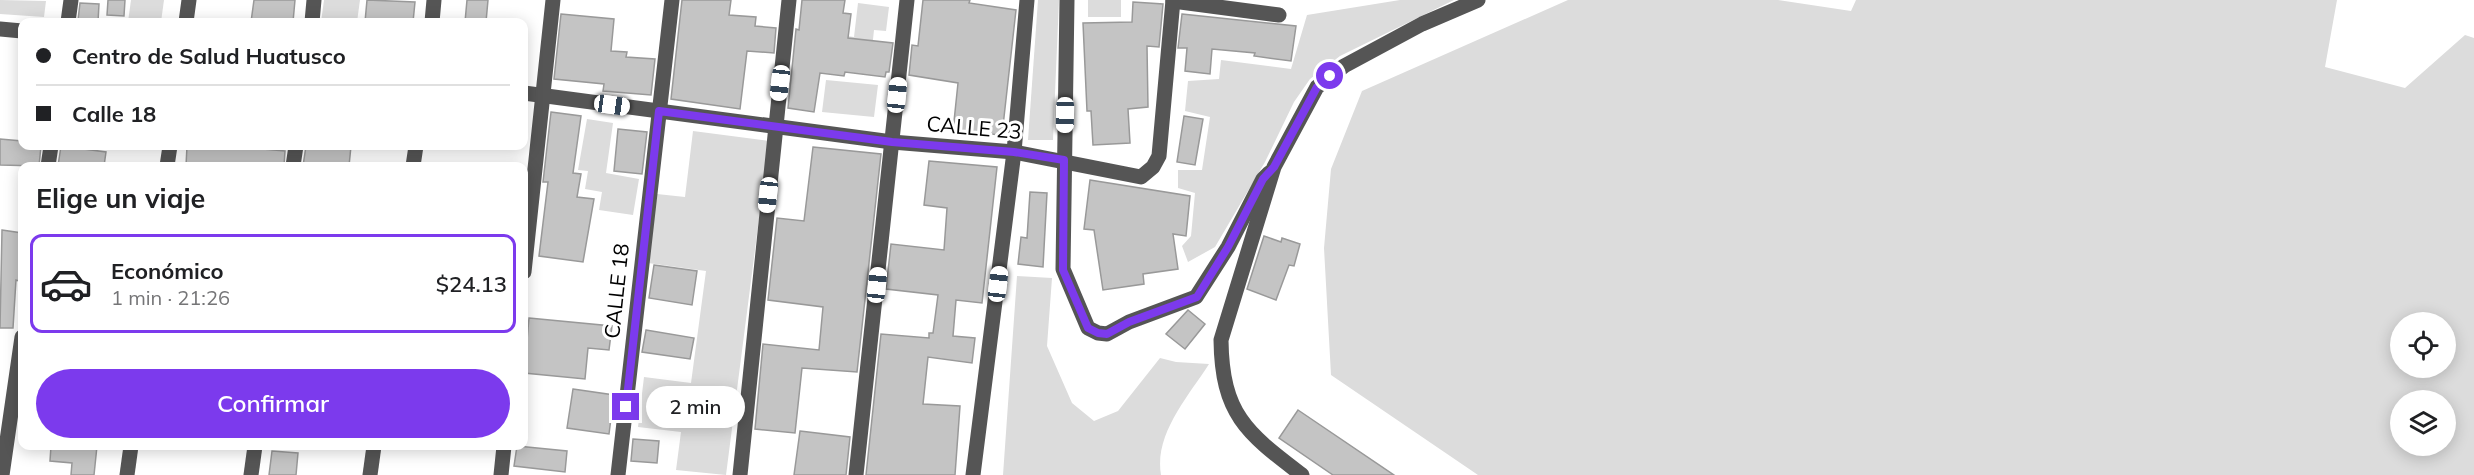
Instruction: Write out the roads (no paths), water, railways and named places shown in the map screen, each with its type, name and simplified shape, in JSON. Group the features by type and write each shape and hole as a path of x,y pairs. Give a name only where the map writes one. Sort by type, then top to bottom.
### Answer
{"street":[{"path":"69,18 71,0"},
{"path":"187,18 189,0"},
{"path":"312,18 314,0"},
{"path":"432,18 434,0"},
{"path":"528,235 553,0"},
{"name":"CALLE 18","path":"618,475 672,0"},
{"path":"740,475 789,0"},
{"path":"856,475 907,0"},
{"path":"973,475 1014,152 1028,0"},
{"path":"1067,0 1063,270 1088,328 1107,334 1129,322 1197,297 1228,247 1263,179 1274,167"},
{"path":"1302,475 1255,439 1240,421 1229,400 1221,362 1221,340 1274,167 1317,87 1344,66 1422,24 1478,0"},
{"path":"1173,1 1280,15"},
{"name":"CALLE 23","path":"528,93 892,142 1014,152 1064,160 1141,177 1153,167 1159,156 1173,1"},
{"path":"0,29 18,31"},
{"path":"3,475 18,366"},
{"path":"127,475 130,450"},
{"path":"251,475 254,450"},
{"path":"370,475 373,450"},
{"path":"501,475 504,450"}]}
